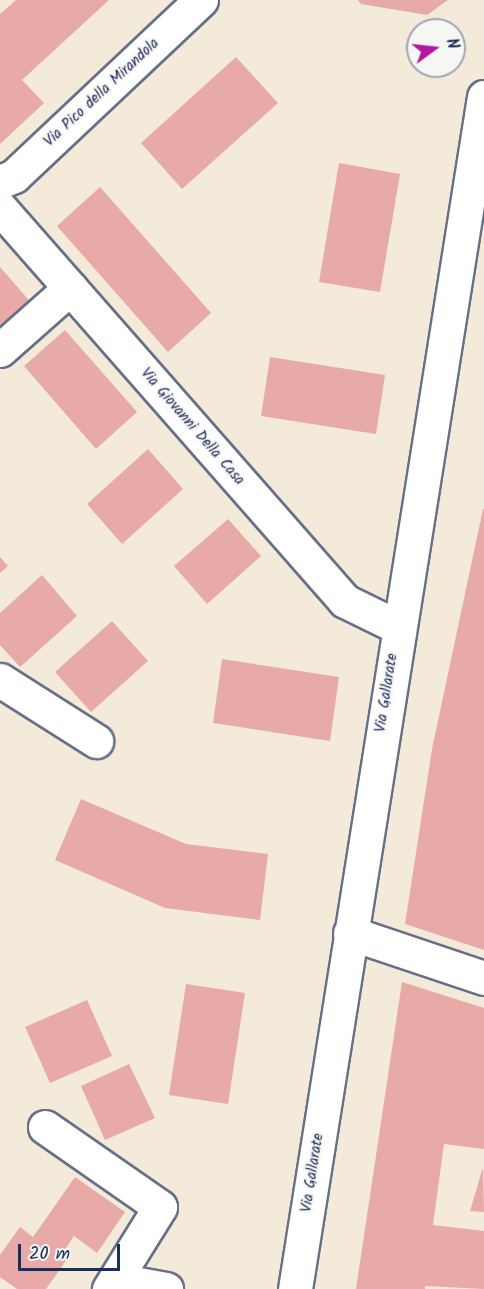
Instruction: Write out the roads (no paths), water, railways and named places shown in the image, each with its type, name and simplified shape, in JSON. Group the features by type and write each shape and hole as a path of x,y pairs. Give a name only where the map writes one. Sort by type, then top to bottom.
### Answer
{"street":[{"name":"Via Pico della Mirandola","path":"0,182 14,176 201,0"},
{"name":"Via Gallarate","path":"295,1289 398,627 484,97"},
{"name":"Via Giovanni Della Casa","path":"0,208 345,601 398,627"},
{"path":"0,350 70,288"},
{"path":"0,680 96,741"},
{"path":"350,933 484,978"},
{"path":"45,1127 160,1208 112,1284 166,1289"}]}
